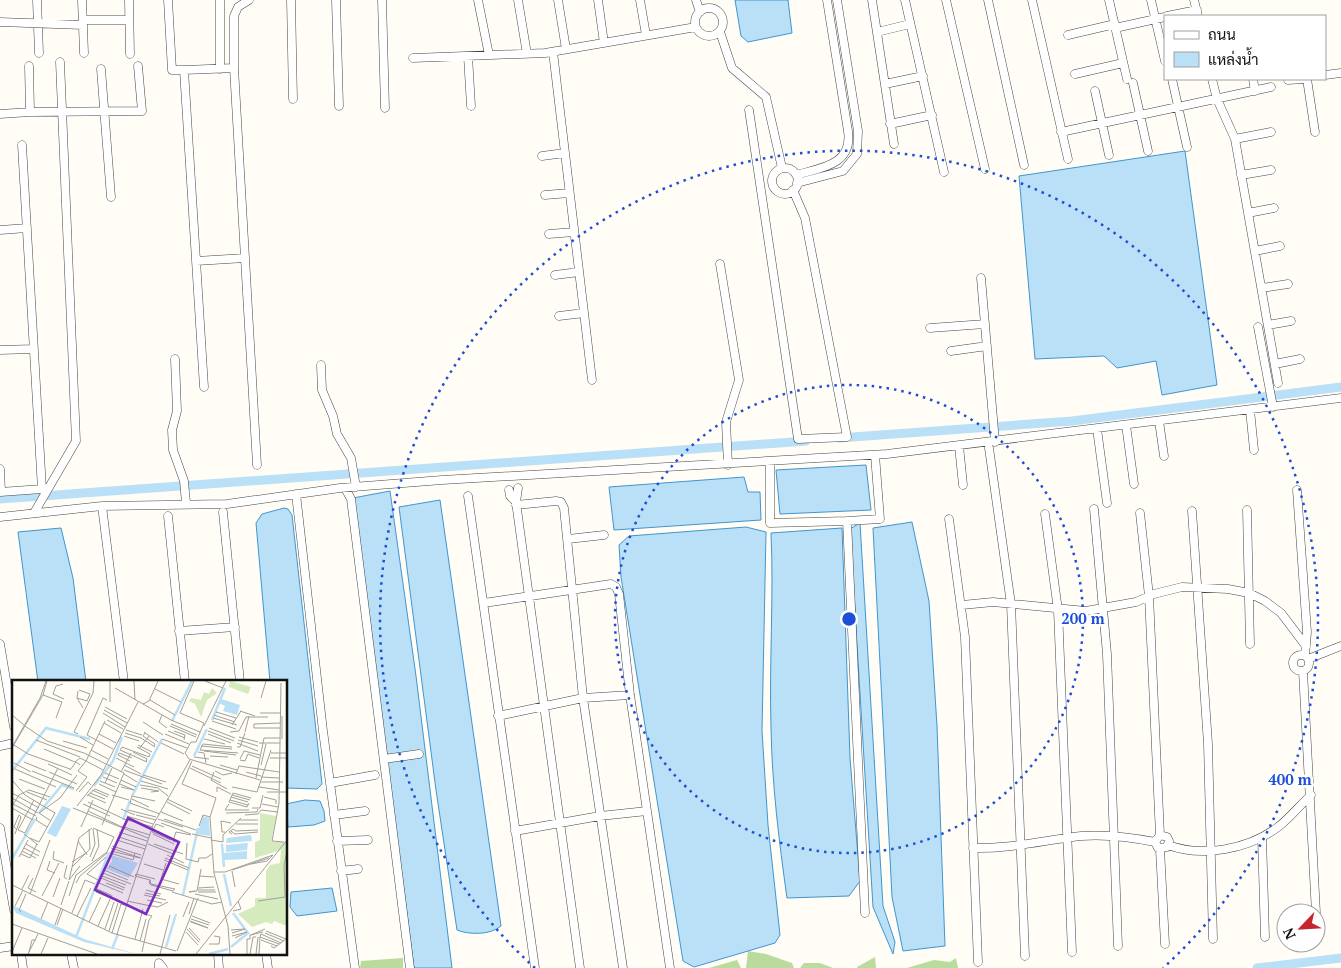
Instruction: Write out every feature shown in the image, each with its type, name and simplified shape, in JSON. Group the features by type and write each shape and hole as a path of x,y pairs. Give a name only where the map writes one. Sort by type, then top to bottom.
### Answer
{"street":[{"path":"37,0 38,53"},
{"path":"82,0 84,53"},
{"path":"129,0 130,54"},
{"path":"168,0 172,70 234,68"},
{"path":"220,0 220,69"},
{"path":"249,0 238,7 234,16 234,68 257,465"},
{"path":"291,0 293,99"},
{"path":"336,0 339,106"},
{"path":"382,0 385,108"},
{"path":"478,0 488,55"},
{"path":"518,0 527,54"},
{"path":"558,0 566,49"},
{"path":"598,0 604,43"},
{"path":"640,0 646,36"},
{"path":"696,0 700,12"},
{"path":"706,0 710,8"},
{"path":"749,110 798,439 847,437 804,218 796,183 790,169 782,168 773,176 773,185 782,193 796,183 840,160 848,144 848,131 827,0"},
{"path":"796,183 843,171 857,154 858,129 836,0"},
{"path":"872,0 894,144"},
{"path":"905,0 944,172"},
{"path":"946,0 985,169"},
{"path":"988,0 1024,165"},
{"path":"1032,0 1068,159"},
{"path":"1109,0 1123,63 1140,116 1148,151"},
{"path":"1152,0 1164,56"},
{"path":"1182,15 1197,13 1194,0"},
{"path":"720,32 709,37 704,36 696,26 697,16 700,12 710,8 716,10 723,20 720,32 732,68 766,97 782,168"},
{"path":"1068,35 1164,17"},
{"path":"0,22 129,20"},
{"path":"876,32 910,24"},
{"path":"413,58 553,52 696,26"},
{"path":"835,47 844,45"},
{"path":"553,52 592,380"},
{"path":"468,56 471,106"},
{"path":"34,513 76,441 60,62"},
{"path":"1075,74 1123,63"},
{"path":"29,66 30,112"},
{"path":"0,114 30,112 142,112 138,66"},
{"path":"101,69 111,197"},
{"path":"184,70 204,386"},
{"path":"1326,75 1341,72"},
{"path":"885,84 923,76"},
{"path":"1172,80 1187,147"},
{"path":"1212,80 1217,100 1235,139 1278,383"},
{"path":"1253,80 1255,91"},
{"path":"1307,80 1315,132"},
{"path":"1061,132 1271,87"},
{"path":"1095,91 1109,155"},
{"path":"890,124 932,116"},
{"path":"848,131 858,129"},
{"path":"1235,139 1271,132"},
{"path":"0,469 0,492 42,489 22,145"},
{"path":"542,156 565,152"},
{"path":"1241,175 1271,170"},
{"path":"545,195 569,193"},
{"path":"1248,213 1274,208"},
{"path":"0,230 27,228"},
{"path":"549,234 574,232"},
{"path":"1255,250 1280,246"},
{"path":"196,261 245,258"},
{"path":"720,264 739,380 726,422 728,463"},
{"path":"555,275 579,272"},
{"path":"981,278 995,442"},
{"path":"1262,288 1288,284"},
{"path":"559,316 584,313"},
{"path":"1268,325 1291,321"},
{"path":"930,328 985,324"},
{"path":"1258,327 1273,407"},
{"path":"951,351 987,346"},
{"path":"0,350 33,349"},
{"path":"175,359 177,411 172,430 173,450 186,496"},
{"path":"1275,364 1300,359"},
{"path":"322,365 322,390 333,416 337,434 348,450 356,486"},
{"path":"0,517 186,496 227,504 356,486 513,483 728,463 875,455 995,442 1341,398"},
{"path":"1250,410 1254,450"},
{"path":"1159,421 1164,456"},
{"path":"1126,425 1134,484"},
{"path":"1097,429 1108,503"},
{"path":"959,446 963,485"},
{"path":"989,448 1011,604 1019,846 1025,956"},
{"path":"770,462 770,523 880,519 875,455"},
{"path":"513,483 510,496 516,503 542,706 580,968"},
{"path":"345,488 351,499 410,968"},
{"path":"1296,490 1307,632 1306,646 1309,666 1303,671"},
{"path":"296,494 337,842 355,968"},
{"path":"468,496 535,968"},
{"path":"516,503 561,502 564,508 574,589 583,698 623,968"},
{"path":"102,506 124,680"},
{"path":"1094,509 1104,608 1118,946"},
{"path":"1247,510 1250,644"},
{"path":"1192,511 1198,586 1212,851 1213,939"},
{"path":"223,512 240,680"},
{"path":"1140,513 1149,596 1160,835 1158,845 1165,944"},
{"path":"1045,514 1058,610 1072,952"},
{"path":"168,516 185,680"},
{"path":"949,519 962,605 968,684 978,962"},
{"path":"847,521 866,914"},
{"path":"568,539 604,535"},
{"path":"484,603 528,594 610,584 616,587 619,594 630,695 670,968"},
{"path":"962,605 993,602 1058,610 1086,611 1136,602 1149,596 1182,587 1198,586 1249,594 1266,601 1281,612 1306,646"},
{"path":"179,631 234,627"},
{"path":"0,644 12,715"},
{"path":"1303,671 1295,669 1292,662 1299,654 1307,657 1341,646"},
{"path":"1303,671 1316,903"},
{"path":"498,716 583,698 630,695"},
{"path":"384,759 419,754"},
{"path":"330,783 375,775"},
{"path":"973,848 1019,846 1067,839 1114,836 1158,845 1168,845 1181,850 1212,851 1248,843 1278,828 1311,794"},
{"path":"334,815 365,811"},
{"path":"515,831 600,816 647,811"},
{"path":"0,828 2,854 12,901"},
{"path":"1160,835 1168,839 1168,845"},
{"path":"1262,837 1265,938"},
{"path":"337,842 368,840"},
{"path":"341,871 358,869"}],"green space":[{"path":"748,951 766,954 792,963 794,968 746,968"},
{"path":"875,957 876,968 857,968 857,967"},
{"path":"403,958 403,968 360,968 361,961"},
{"path":"956,958 958,968 907,968 934,960 950,962"},
{"path":"737,960 741,968 709,968"},
{"path":"804,963 820,963 833,968 800,968"}],"water":[{"path":"735,0 788,0 792,33 748,42 741,36"},
{"path":"1185,151 1217,385 1162,395 1156,361 1117,368 1104,356 1035,359 1019,176"},
{"path":"866,465 871,510 780,514 776,470"},
{"path":"744,477 748,492 760,492 761,520 614,530 609,487"},
{"path":"390,491 416,676 452,968 414,968 353,498"},
{"path":"440,500 501,926 486,933 468,933 457,930 436,790 399,507"},
{"path":"284,508 288,509 292,515 322,784 317,789 288,788 288,680 270,680 256,523 262,514"},
{"path":"912,522 929,601 937,726 945,946 903,951 892,897 873,528"},
{"path":"860,523 883,906 895,942 893,954 873,907 850,529"},
{"path":"746,527 766,532 762,731 768,825 780,935 775,943 694,967 683,961 621,577 619,545 629,536"},
{"path":"61,528 73,578 86,680 38,680 18,532"},
{"path":"842,528 850,758 860,881 849,896 787,898 776,813 772,749 771,533"},
{"path":"305,800 320,801 325,821 314,825 288,827 288,804"},
{"path":"332,888 337,911 297,916 290,907 291,892"}],"waterway":[{"path":"839,438 1072,421 1341,387"},
{"path":"0,499 806,441"},
{"path":"1257,968 1341,958"}]}
